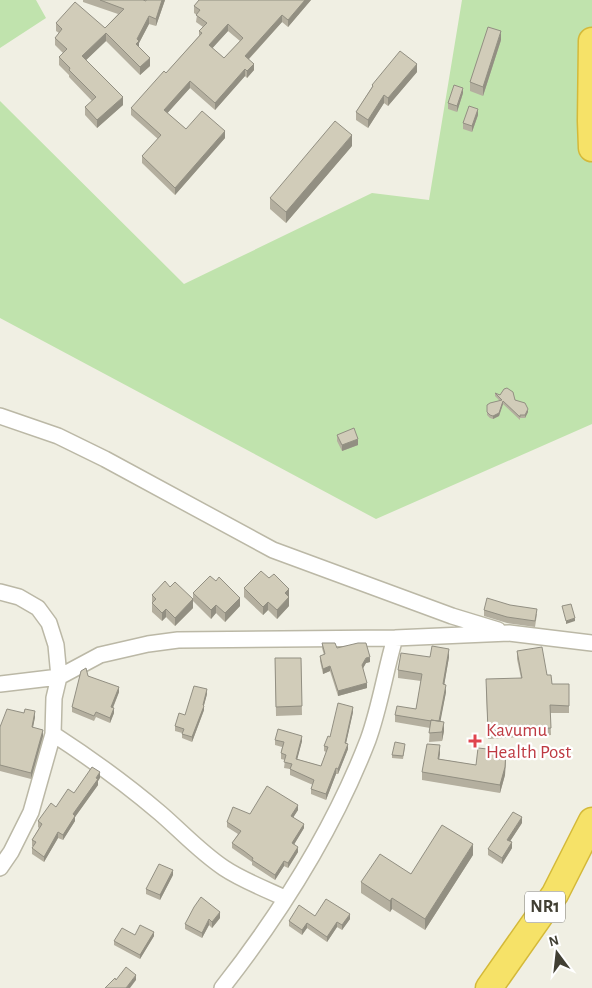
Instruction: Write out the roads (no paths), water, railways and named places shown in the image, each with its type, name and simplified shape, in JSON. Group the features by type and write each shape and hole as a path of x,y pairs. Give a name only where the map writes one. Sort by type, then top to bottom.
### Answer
{"highway":[{"path":"592,41 592,148"},
{"name":"NR1","path":"489,988 554,894 592,821"}],"street":[{"path":"0,416 58,436 105,459 273,550 452,616 509,633"},
{"path":"0,592 19,597 38,608 49,623 56,645 59,676 54,698 53,734 31,812 11,852 0,868"},
{"path":"0,684 59,676 100,655 148,644 178,640 395,638 509,633 592,643"},
{"path":"222,988 250,952 285,898 314,852 335,810 368,740 395,638"},
{"path":"53,734 86,755 130,788 203,853 225,869 285,898"}],"place":[{"name":"Kavumu Health Post","path":"475,741"}]}
